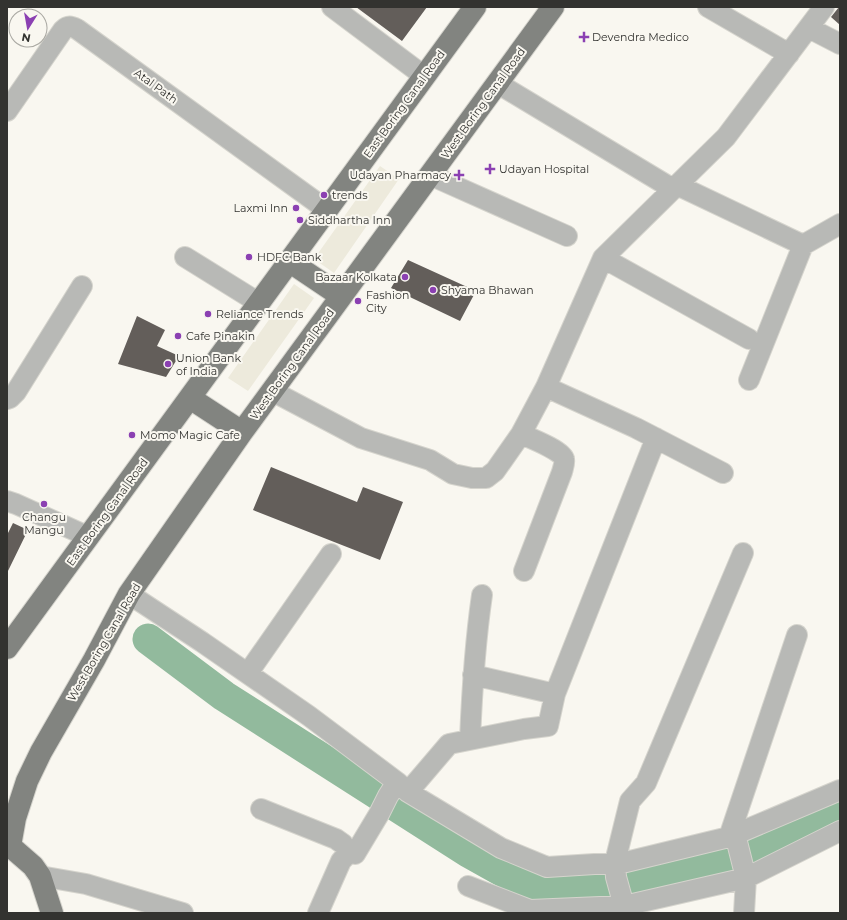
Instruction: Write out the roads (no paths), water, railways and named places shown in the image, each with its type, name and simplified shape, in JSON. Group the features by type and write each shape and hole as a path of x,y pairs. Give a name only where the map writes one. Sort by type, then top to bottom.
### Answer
{"main road":[{"name":"East Boring Canal Road","path":"7,648 475,7"},
{"name":"West Boring Canal Road","path":"9,846 15,818 27,781 41,752 94,660 129,594 242,432 553,7"},
{"path":"289,261 341,296"},
{"path":"190,398 242,432"},
{"path":"9,846 33,866 40,876 52,913"}],"street":[{"path":"332,7 424,76"},
{"path":"708,7 789,54"},
{"path":"272,391 361,438 430,460 453,474 472,478 486,478 495,471 521,434 546,387 603,258 726,137 824,7"},
{"name":"Atal Path","path":"7,111 63,30 66,27 72,27 84,33 327,210"},
{"path":"809,28 840,44"},
{"path":"497,83 675,187 803,245"},
{"path":"430,176 567,236"},
{"path":"749,380 803,245 840,224"},
{"path":"185,257 259,303"},
{"path":"603,258 749,338"},
{"path":"7,399 16,392 82,286"},
{"path":"546,387 636,428 723,473"},
{"path":"521,434 556,451 562,455 564,459 562,472 524,571"},
{"path":"318,913 341,861 346,855 352,853 398,790 450,744 524,729 548,726 555,694 656,438"},
{"path":"7,501 89,536"},
{"path":"622,902 615,870 630,801 646,783 743,553"},
{"path":"248,673 331,554"},
{"path":"129,594 248,673 309,716 398,790 501,848 547,867 615,870 626,862 732,835 840,790"},
{"path":"470,740 473,675 482,595"},
{"path":"744,913 743,868 732,835 797,635"},
{"path":"473,675 555,694"},
{"path":"261,810 336,839 352,853"},
{"path":"468,886 530,910 622,902 743,868 840,831"},
{"path":"40,876 86,884 183,913"}],"waterway":[{"path":"148,639 224,696 468,852 525,884 578,888 721,865 751,854 840,812"}],"place":[{"name":"Devendra Medico","path":"584,37"},
{"name":"Udayan Hospital","path":"490,169"},
{"name":"Udayan Pharmacy","path":"459,175"},
{"name":"trends","path":"324,195"},
{"name":"Laxmi Inn","path":"296,208"},
{"name":"Siddhartha Inn","path":"300,220"},
{"name":"HDFC Bank","path":"249,257"},
{"name":"Bazaar Kolkata","path":"405,277"},
{"name":"Shyama Bhawan","path":"433,290"},
{"name":"Fashion City","path":"358,301"},
{"name":"Reliance Trends","path":"208,314"},
{"name":"Cafe Pinakin","path":"178,336"},
{"name":"Union Bank of India","path":"168,364"},
{"name":"Momo Magic Cafe","path":"132,435"},
{"name":"Changu Mangu","path":"44,504"}]}
